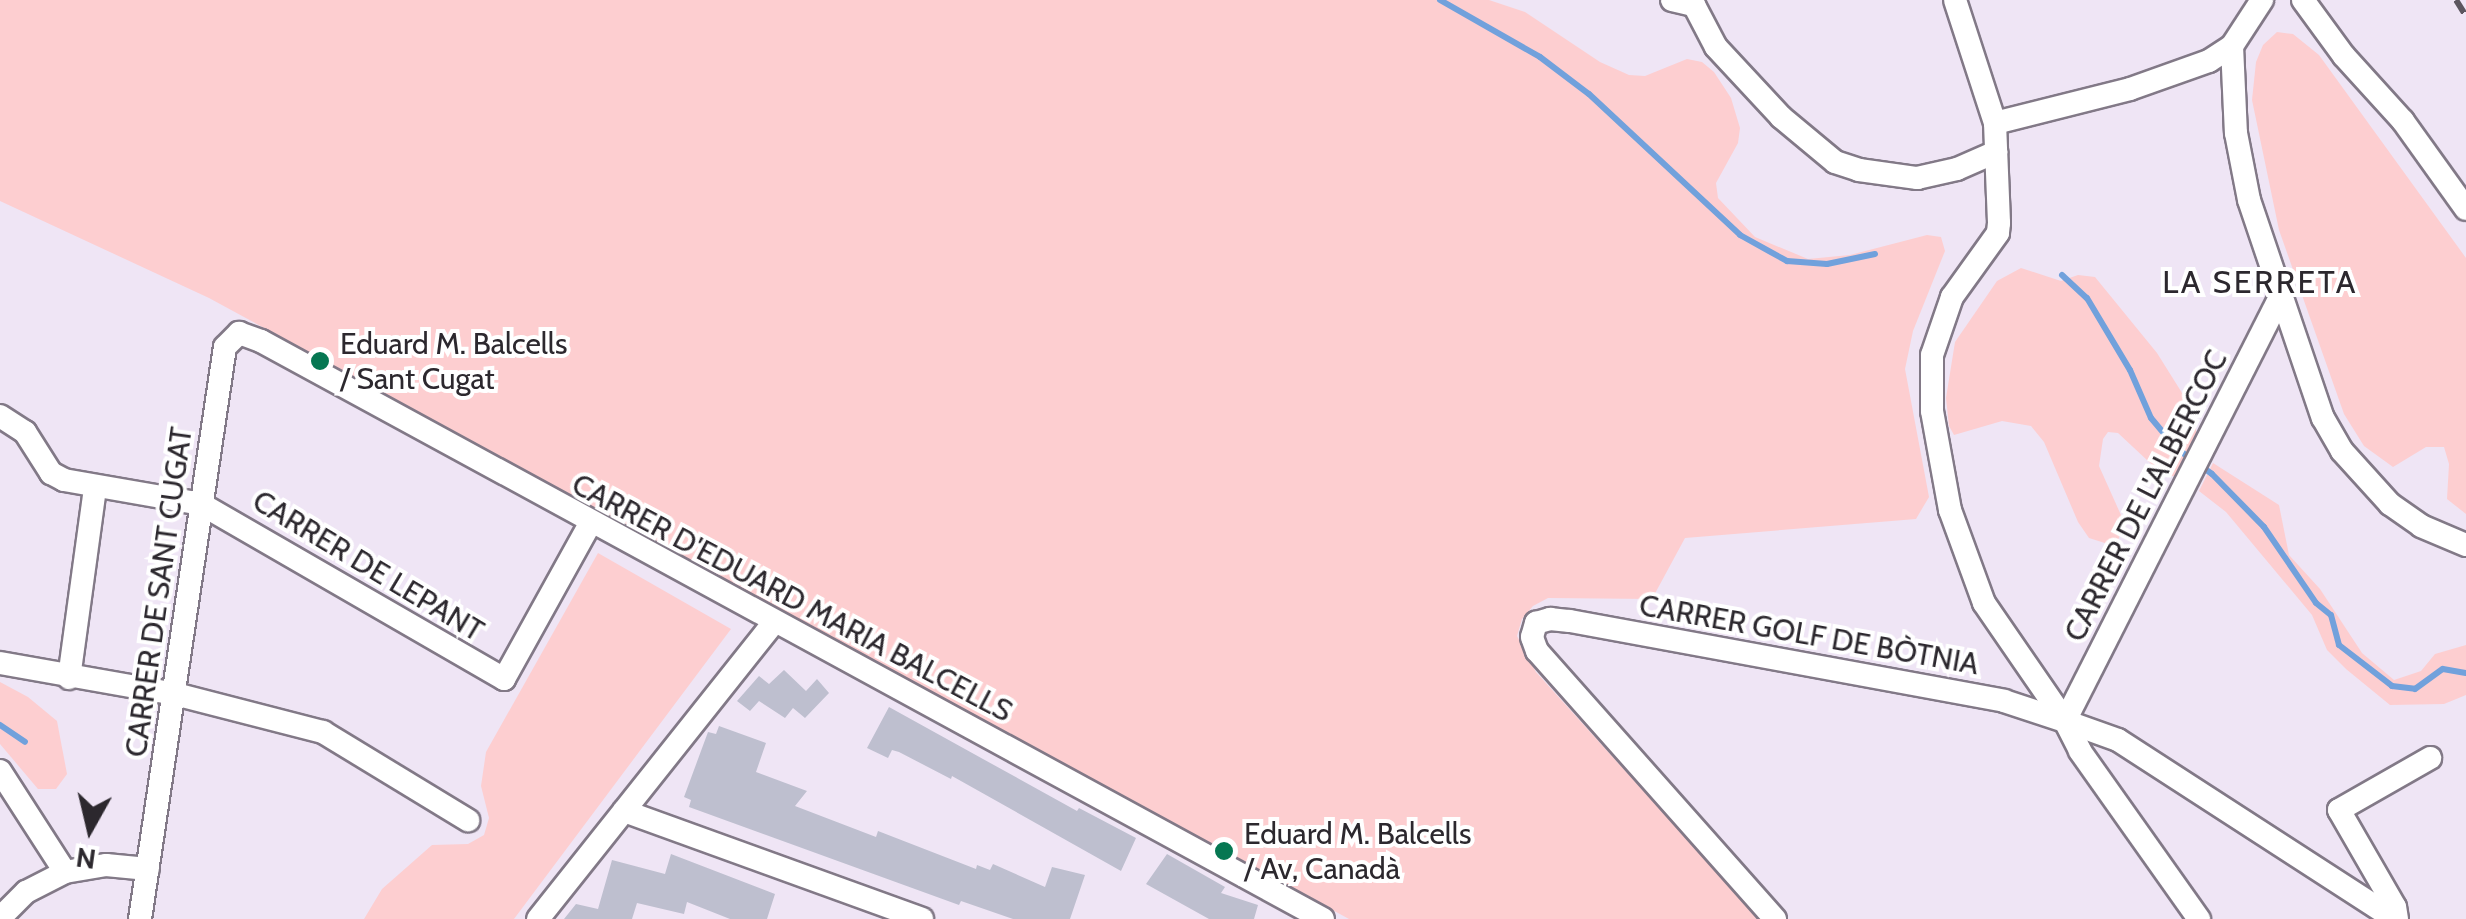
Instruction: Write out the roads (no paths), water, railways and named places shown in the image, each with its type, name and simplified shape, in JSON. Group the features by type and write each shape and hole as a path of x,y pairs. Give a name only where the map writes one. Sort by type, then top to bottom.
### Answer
{"street":[{"path":"1955,0 1994,124 1998,233 1977,257 1943,317 1932,356 1932,411 1950,510 1977,587 2000,630 2065,722 2080,752 2199,919"},
{"path":"1994,124 2172,76 2232,46 2262,0"},
{"path":"2303,0 2344,56 2403,121 2466,208"},
{"path":"1687,2 1716,47 1781,117 1835,162 1859,170 1917,178 1958,169 1996,152"},
{"path":"2232,46 2241,167 2280,297 2323,418 2368,484 2406,516 2466,545"},
{"name":"CARRER DE L'ALBERCOC","path":"2065,722 2280,297"},
{"name":"CARRER D'EDUARD MARIA BALCELLS","path":"233,335 245,334 261,341 1297,912 1323,919"},
{"name":"CARRER DE SANT CUGAT","path":"140,919 225,347 233,335"},
{"path":"0,416 25,432 51,473 96,488 202,504"},
{"path":"69,678 96,488"},
{"name":"CARRER DE LEPANT","path":"202,504 504,679 590,524"},
{"name":"CARRER GOLF DE BÒTNIA","path":"1774,919 1537,650 1532,638 1540,620 1570,622 2004,701 2065,722 2128,746 2396,919"},
{"path":"538,919 774,622"},
{"path":"0,664 175,694 322,732 468,820"},
{"path":"2396,919 2395,907 2339,810 2430,758"},
{"path":"0,771 65,872"},
{"path":"624,811 922,919"},
{"path":"0,918 26,892 65,872 106,865 148,869"}],"waterway":[{"path":"1440,0 1540,57 1589,94 1740,235 1787,261 1827,264 1875,254"},
{"path":"2062,275 2087,298 2130,370 2151,418 2176,448 2212,474 2264,527 2316,603 2331,615 2339,645 2392,686 2415,689 2443,669 2466,673"},
{"path":"0,725 25,742"}],"railway":[{"path":"2456,0 2466,16"}],"place":[{"name":"Eduard M. Balcells / Sant Cugat","path":"320,361"},
{"name":"Eduard M. Balcells / Av, Canadà","path":"1224,851"}],"district":[{"name":"LA SERRETA","path":"2260,282"}]}
